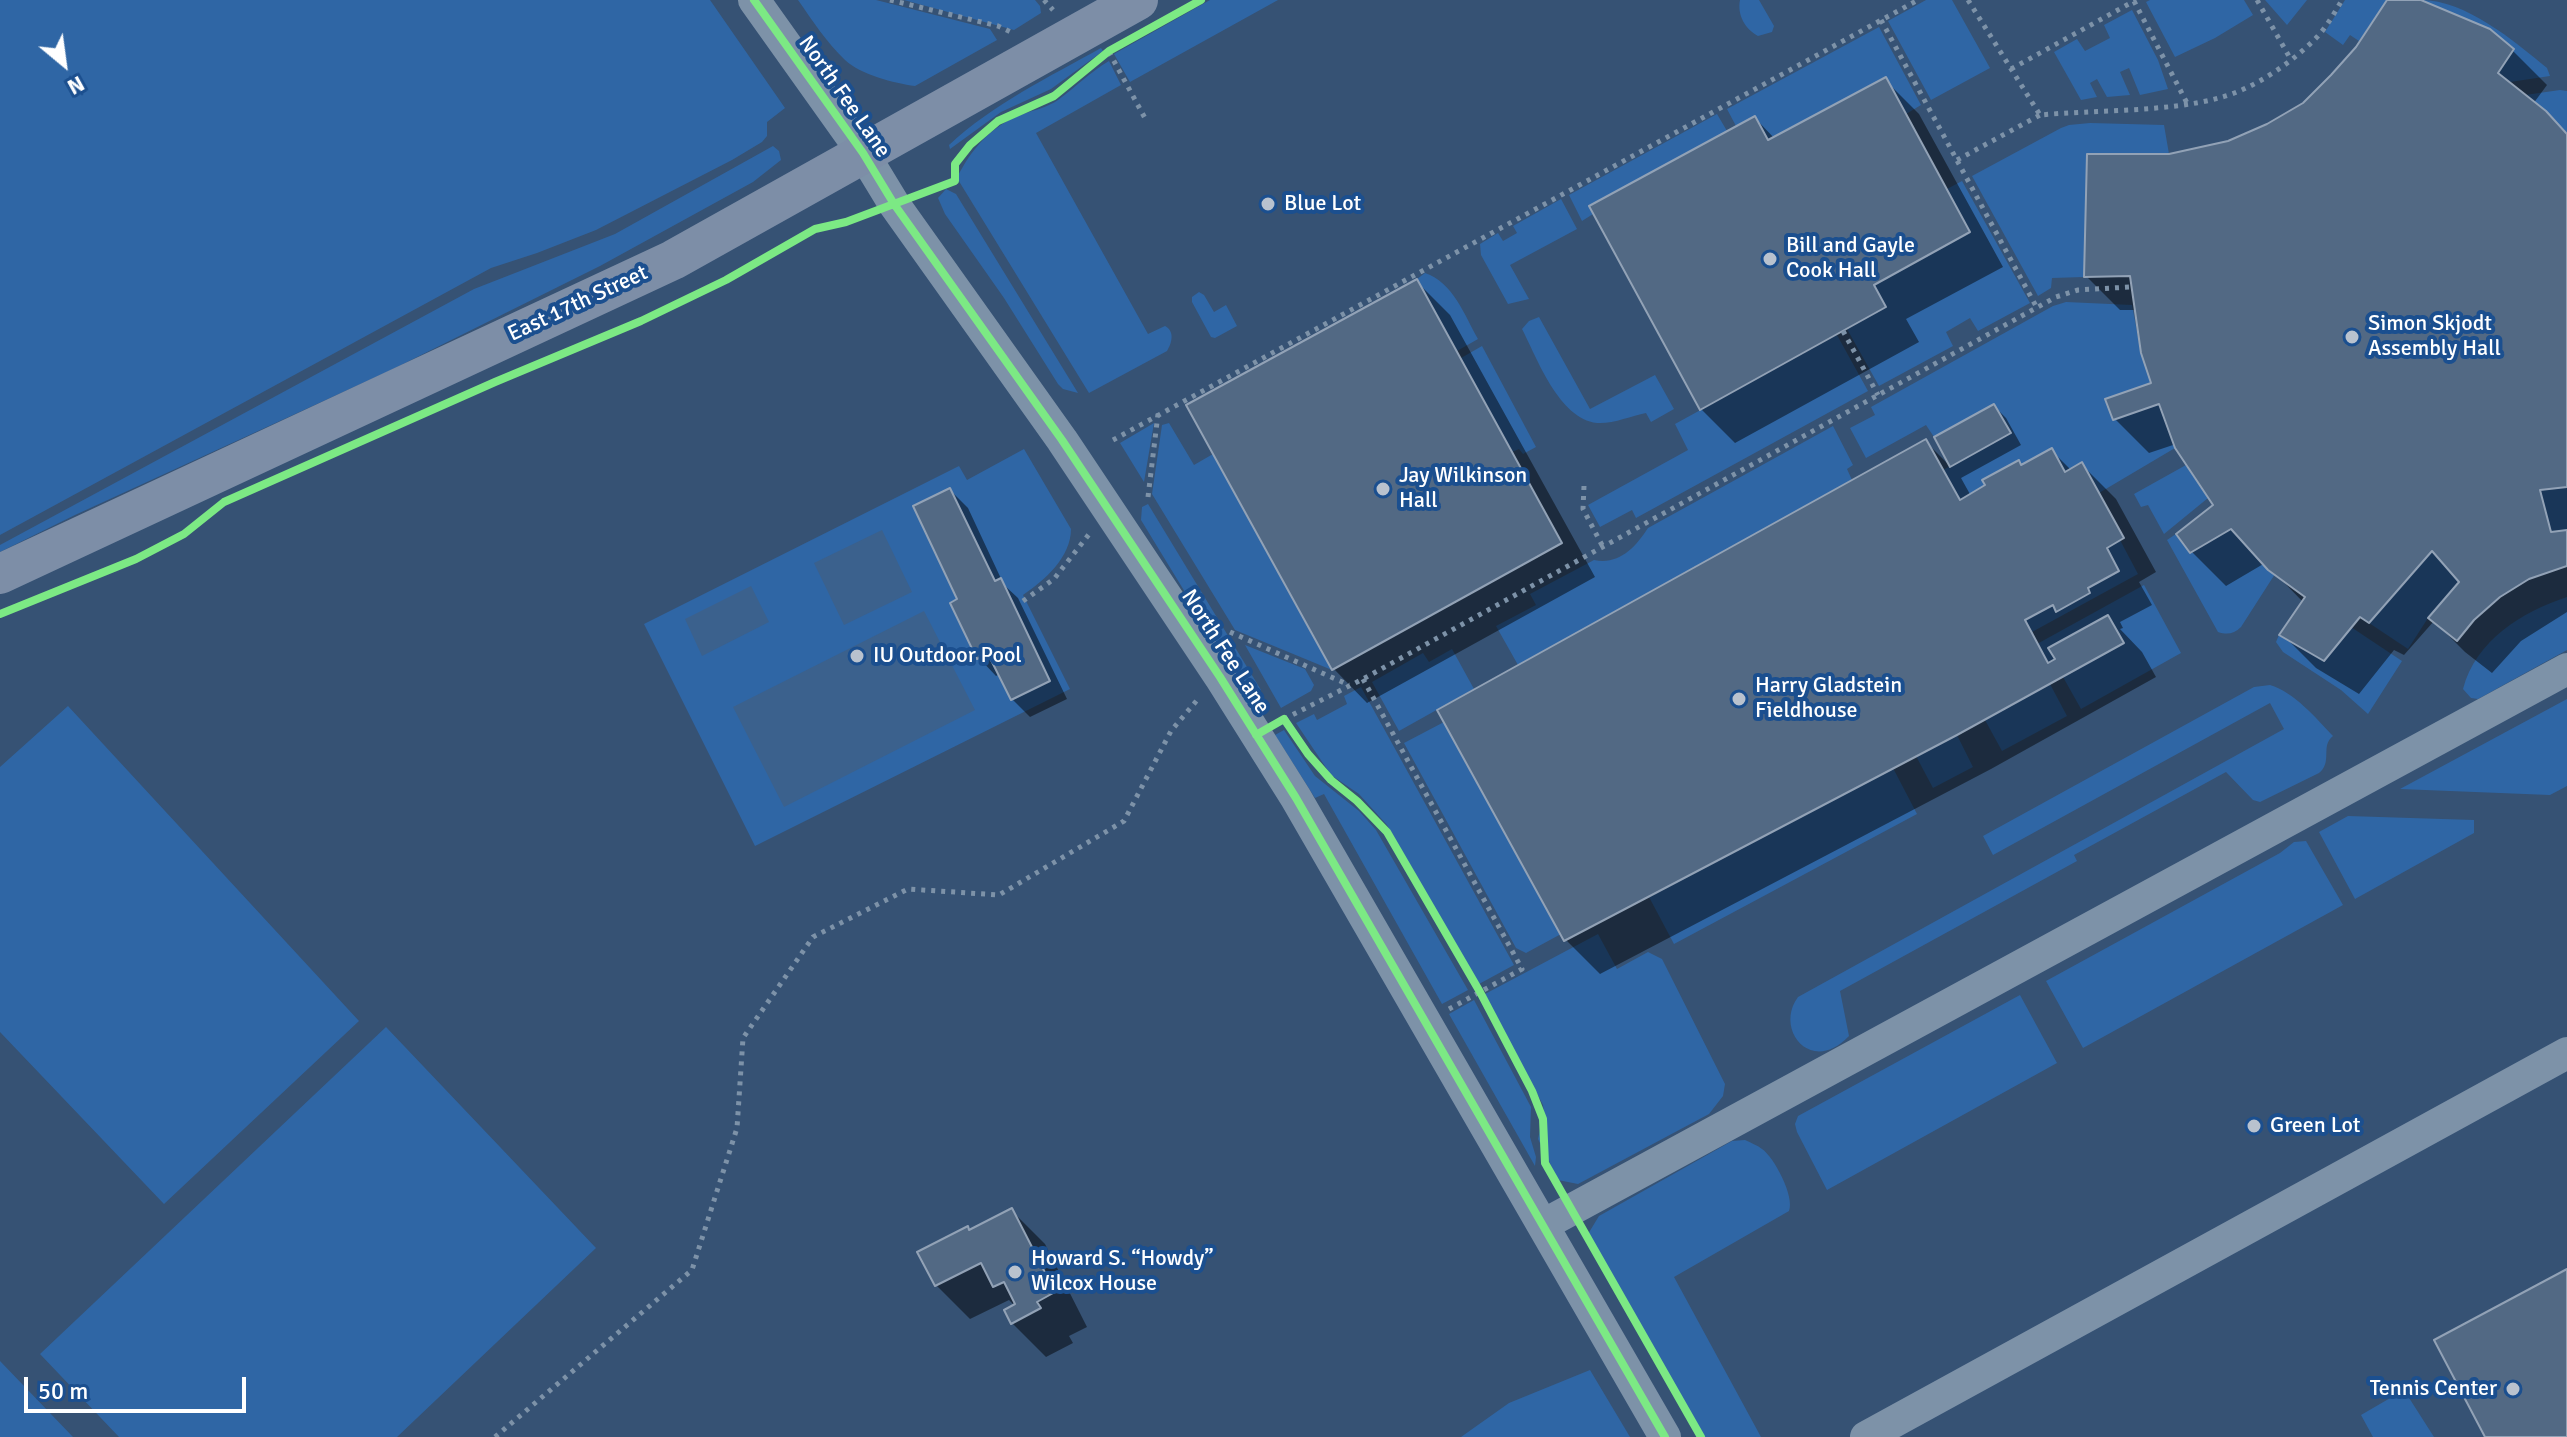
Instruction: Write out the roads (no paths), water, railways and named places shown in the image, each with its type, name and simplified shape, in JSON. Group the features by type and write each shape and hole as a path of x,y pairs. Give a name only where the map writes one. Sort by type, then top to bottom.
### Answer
{"main road":[{"name":"East 17th Street","path":"0,574 673,260 1138,0"}],"street":[{"name":"North Fee Lane","path":"754,0 1088,478 1270,727 1296,798 1665,1437"},
{"path":"1543,1225 2567,669"},
{"path":"1866,1437 2567,1053"}],"place":[{"name":"Blue Lot","path":"1268,204"},
{"name":"Bill and Gayle Cook Hall","path":"1770,259"},
{"name":"Simon Skjodt Assembly Hall","path":"2352,337"},
{"name":"Jay Wilkinson Hall","path":"1383,489"},
{"name":"IU Outdoor Pool","path":"857,656"},
{"name":"Harry Gladstein Fieldhouse","path":"1739,699"},
{"name":"Green Lot","path":"2254,1126"},
{"name":"Howard S. “Howdy” Wilcox House","path":"1015,1272"},
{"name":"Tennis Center","path":"2513,1389"}]}
